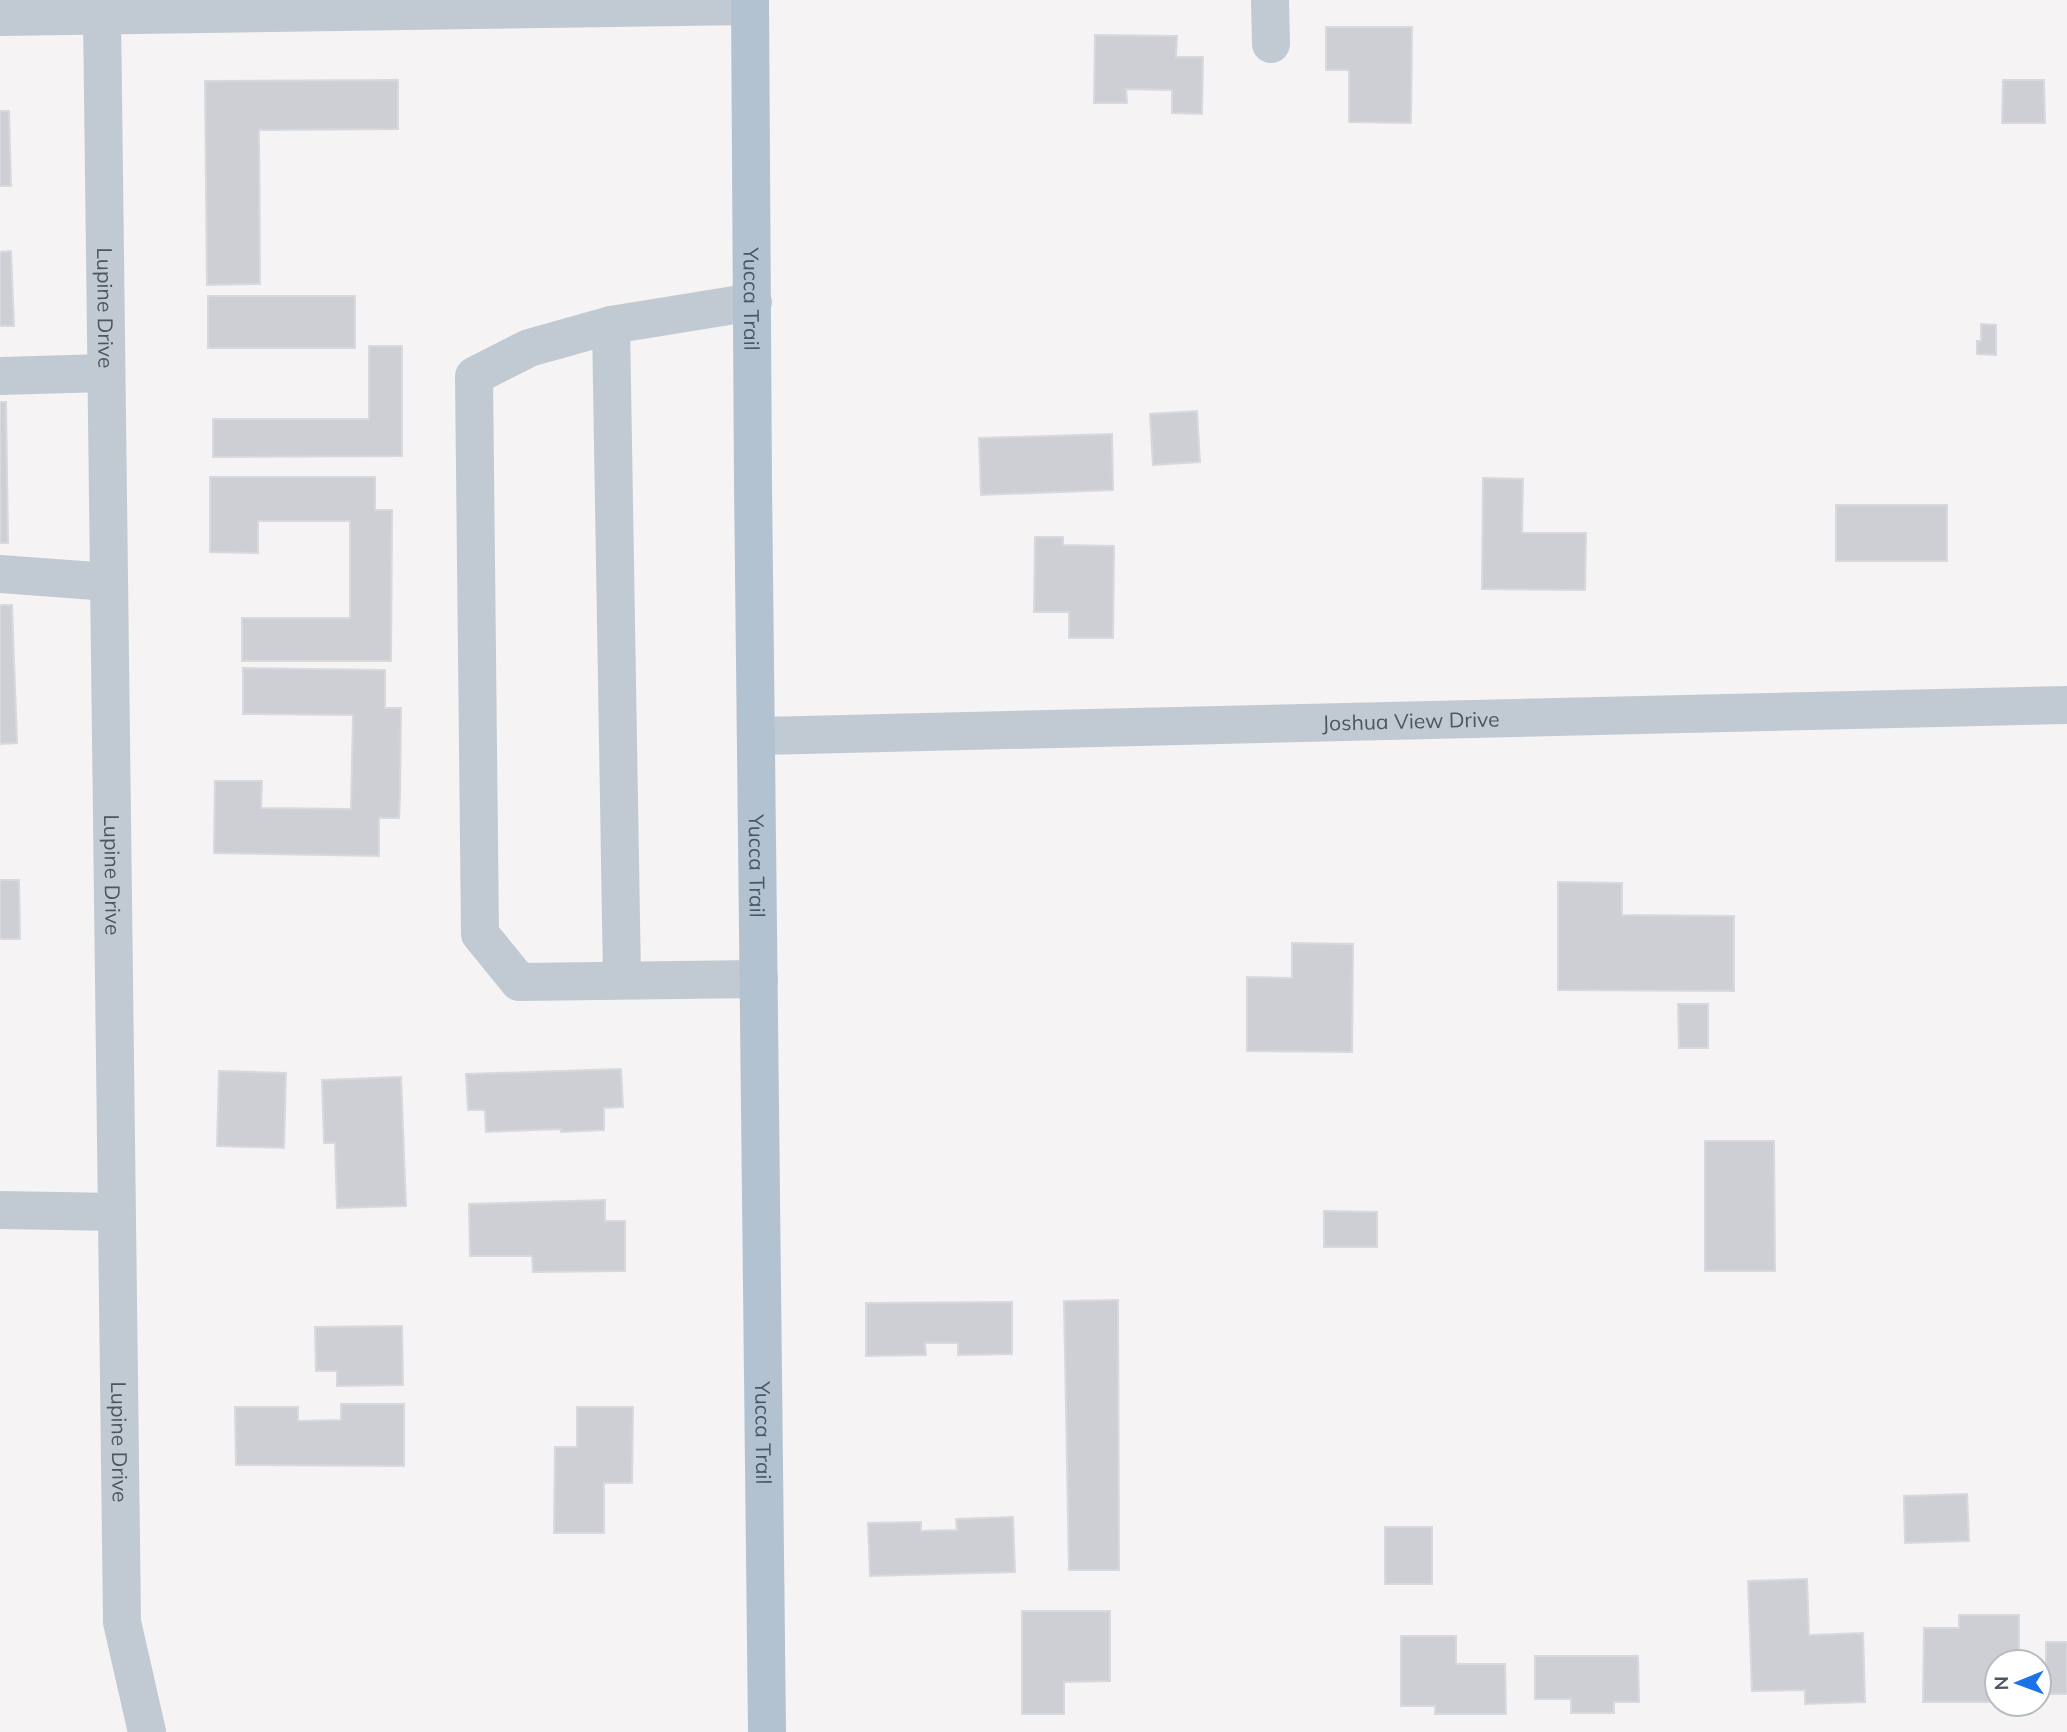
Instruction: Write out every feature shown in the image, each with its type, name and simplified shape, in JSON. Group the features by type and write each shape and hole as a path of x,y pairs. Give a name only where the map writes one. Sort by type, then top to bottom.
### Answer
{"main road":[{"name":"Yucca Trail","path":"750,3 767,1732"}],"street":[{"path":"1270,0 1271,44"},
{"path":"0,17 750,3"},
{"name":"Lupine Drive","path":"102,15 122,1622 147,1732"},
{"path":"753,302 611,326 529,348 474,376 480,934 519,982 759,979"},
{"path":"611,326 622,979"},
{"path":"0,376 106,373"},
{"path":"0,574 108,582"},
{"name":"Joshua View Drive","path":"757,736 2067,705"},
{"path":"0,1210 117,1212"}],"building":[{"path":"1326,27 1412,27 1411,123 1349,122 1349,70 1326,70"},
{"path":"1095,35 1177,36 1176,57 1203,57 1202,114 1172,113 1172,90 1126,89 1127,103 1094,103"},
{"path":"398,80 398,129 259,130 260,284 207,285 205,81"},
{"path":"2003,80 2044,80 2045,123 2002,123"},
{"path":"0,111 9,111 11,186 0,186"},
{"path":"11,251 14,326 0,326 0,252"},
{"path":"208,296 355,296 355,348 208,348"},
{"path":"1981,324 1996,325 1996,355 1977,354 1977,341 1981,341"},
{"path":"369,346 402,346 402,456 213,457 213,419 369,419"},
{"path":"0,402 6,402 8,543 0,543"},
{"path":"1197,411 1200,462 1153,465 1150,414"},
{"path":"1112,434 1113,490 981,495 979,438"},
{"path":"210,477 375,477 375,510 392,510 391,661 242,661 242,618 350,618 350,521 258,521 258,553 210,552"},
{"path":"1483,478 1523,479 1522,533 1586,533 1585,590 1482,589"},
{"path":"1836,505 1947,505 1947,561 1836,561"},
{"path":"1035,537 1063,537 1063,545 1114,546 1113,638 1069,638 1069,612 1034,612"},
{"path":"0,605 12,605 17,743 0,744"},
{"path":"243,668 385,670 385,708 401,708 400,794 399,818 379,818 379,856 214,853 215,781 262,781 261,808 351,809 353,715 243,714"},
{"path":"0,880 19,880 20,939 0,939"},
{"path":"1558,882 1622,883 1622,915 1734,916 1734,991 1558,990"},
{"path":"1292,943 1353,944 1352,1052 1247,1051 1247,977 1292,978"},
{"path":"1678,1004 1708,1004 1708,1048 1679,1048"},
{"path":"621,1069 623,1107 604,1108 604,1130 486,1132 485,1110 468,1110 466,1074"},
{"path":"219,1071 286,1073 284,1148 217,1146"},
{"path":"401,1077 406,1206 337,1208 335,1143 324,1143 322,1080"},
{"path":"1705,1141 1774,1141 1775,1271 1705,1271"},
{"path":"605,1200 605,1221 625,1221 625,1271 533,1272 532,1256 470,1256 469,1204"},
{"path":"1324,1211 1377,1212 1377,1247 1324,1247"},
{"path":"1118,1300 1119,1570 1069,1570 1064,1301"},
{"path":"1012,1302 1012,1354 958,1355 958,1343 925,1343 926,1355 866,1356 866,1303"},
{"path":"402,1326 403,1385 337,1386 337,1371 316,1371 315,1327"},
{"path":"341,1404 404,1404 404,1466 236,1465 235,1407 298,1407 298,1421 341,1420"},
{"path":"577,1407 633,1407 632,1483 604,1483 604,1533 554,1533 555,1447 577,1447"},
{"path":"1967,1494 1969,1541 1905,1543 1904,1496"},
{"path":"1013,1517 1015,1572 870,1576 868,1523 921,1522 921,1531 957,1530 956,1519"},
{"path":"1385,1527 1432,1527 1432,1584 1385,1584"},
{"path":"1807,1579 1809,1635 1863,1633 1865,1702 1805,1704 1805,1690 1752,1691 1748,1581"},
{"path":"1022,1611 1110,1611 1110,1681 1064,1682 1064,1714 1022,1714"},
{"path":"1959,1615 2019,1615 2019,1648 1983,1648 1983,1702 1923,1702 1924,1628 1959,1628"},
{"path":"1401,1636 1456,1636 1456,1664 1505,1664 1506,1714 1435,1714 1435,1706 1401,1706"},
{"path":"2046,1642 2067,1642 2067,1694 2053,1694 2053,1648 2046,1648"},
{"path":"1535,1656 1638,1656 1639,1702 1614,1702 1614,1713 1571,1713 1571,1699 1535,1699"}]}
